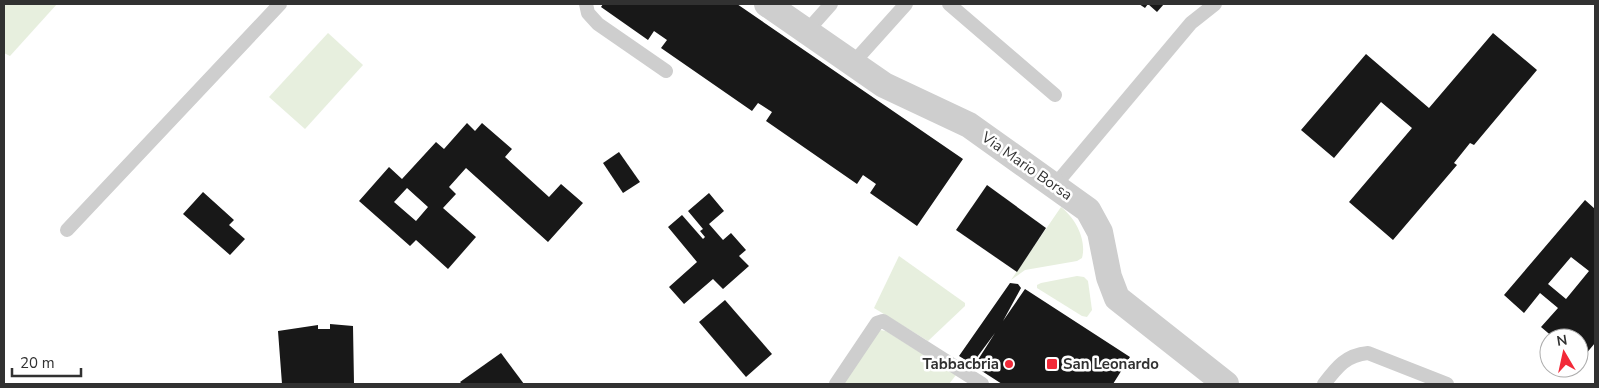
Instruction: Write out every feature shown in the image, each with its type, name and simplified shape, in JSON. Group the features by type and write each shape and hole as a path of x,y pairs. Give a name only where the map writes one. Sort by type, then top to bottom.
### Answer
{"street":[{"name":"Via Mario Borsa","path":"775,6 807,31 897,92 959,119 1088,210 1097,223 1109,277 1117,298 1226,384"}],"lane":[{"path":"67,230 280,4"},
{"path":"586,4 588,13 598,24 666,71"},
{"path":"807,31 831,4"},
{"path":"854,63 906,4"},
{"path":"949,4 1055,94"},
{"path":"1055,185 1190,23 1215,4"},
{"path":"836,384 877,323 883,321 982,384"},
{"path":"1324,384 1340,363 1358,354 1368,353 1377,354 1447,384"}],"green space":[{"path":"4,4 57,4 10,56 4,53"},
{"path":"328,33 363,65 305,129 269,97"},
{"path":"1061,207 1071,217 1079,230 1083,244 1082,258 1077,261 1025,270 1011,280"},
{"path":"899,256 965,303 965,306 928,341 874,308"},
{"path":"1077,276 1084,277 1088,281 1092,310 1087,317 1082,316 1037,288 1037,285 1041,283"},
{"path":"880,330 886,331 956,375 949,384 842,384"}],"building":[{"path":"603,4 737,4 963,159 917,226 870,193 876,184 863,175 857,184 766,121 772,112 758,103 752,111 661,48 667,40 654,31 648,40 601,7"},
{"path":"1139,4 1148,4 1145,8"},
{"path":"1148,4 1164,4 1157,12"},
{"path":"1493,33 1537,70 1474,145 1470,143 1454,163 1457,165 1393,240 1349,202 1412,128 1381,102 1334,158 1301,130 1366,54 1429,108"},
{"path":"467,123 475,131 482,123 512,149 505,157 549,197 561,184 583,203 548,242 466,168 449,187 456,194 443,208 476,237 448,269 416,240 410,246 359,201 389,167 402,179 436,142 444,149","holes":["407,188 428,207 416,221 394,202"]},
{"path":"619,152 640,182 623,193 603,163"},
{"path":"987,185 1046,228 1017,272 956,230"},
{"path":"203,192 234,220 229,225 245,239 230,255 183,214"},
{"path":"709,193 724,211 709,224 723,240 731,233 746,250 739,256 749,266 723,289 713,279 684,304 669,287 697,262 668,227 682,215 703,239 705,237 700,231 703,229 688,211"},
{"path":"1585,200 1595,209 1595,343 1589,350 1589,328 1541,327 1558,308 1540,293 1524,313 1504,295","holes":["1571,257 1589,271 1566,299 1548,284"]},
{"path":"1010,283 1018,284 1021,288 1003,321 1025,289 1130,357 1113,384 1002,384 974,366 995,333 972,364 959,356"},
{"path":"725,300 772,354 746,377 699,322"},
{"path":"330,324 353,326 354,384 282,384 278,331 318,325 318,329 330,329"},
{"path":"501,353 524,384 462,384 460,382"}],"place":[{"name":"Tabbacbria","path":"1009,364"},
{"name":"San Leonardo","path":"1052,364"}]}
